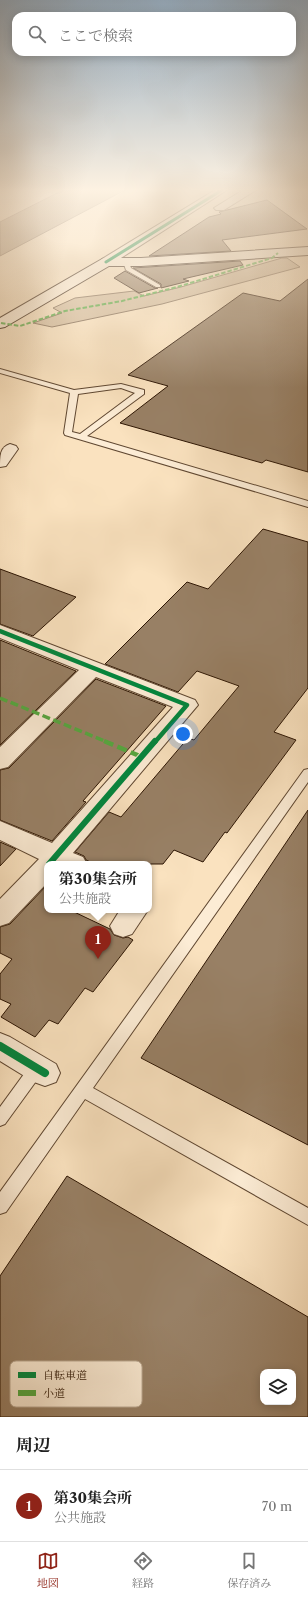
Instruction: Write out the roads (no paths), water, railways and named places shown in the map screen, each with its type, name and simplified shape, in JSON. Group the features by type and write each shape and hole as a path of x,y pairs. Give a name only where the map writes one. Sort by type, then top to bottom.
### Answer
{"street":[{"path":"0,325 115,256"},
{"path":"106,262 223,256"},
{"path":"2,635 93,668 187,705 57,861"},
{"path":"0,761 93,668"},
{"path":"0,830 54,861"},
{"path":"0,916 44,874"},
{"path":"0,1046 41,1071"}],"lane":[{"path":"126,262 128,269 158,286"},
{"path":"0,371 74,392 120,386 141,392 81,437"},
{"path":"74,392 68,433 308,504"},
{"path":"0,1206 308,773"},
{"path":"0,1119 41,1071"},
{"path":"82,1090 308,1216"}],"place":[{"name":"第30集会所","path":"98,959"}]}
